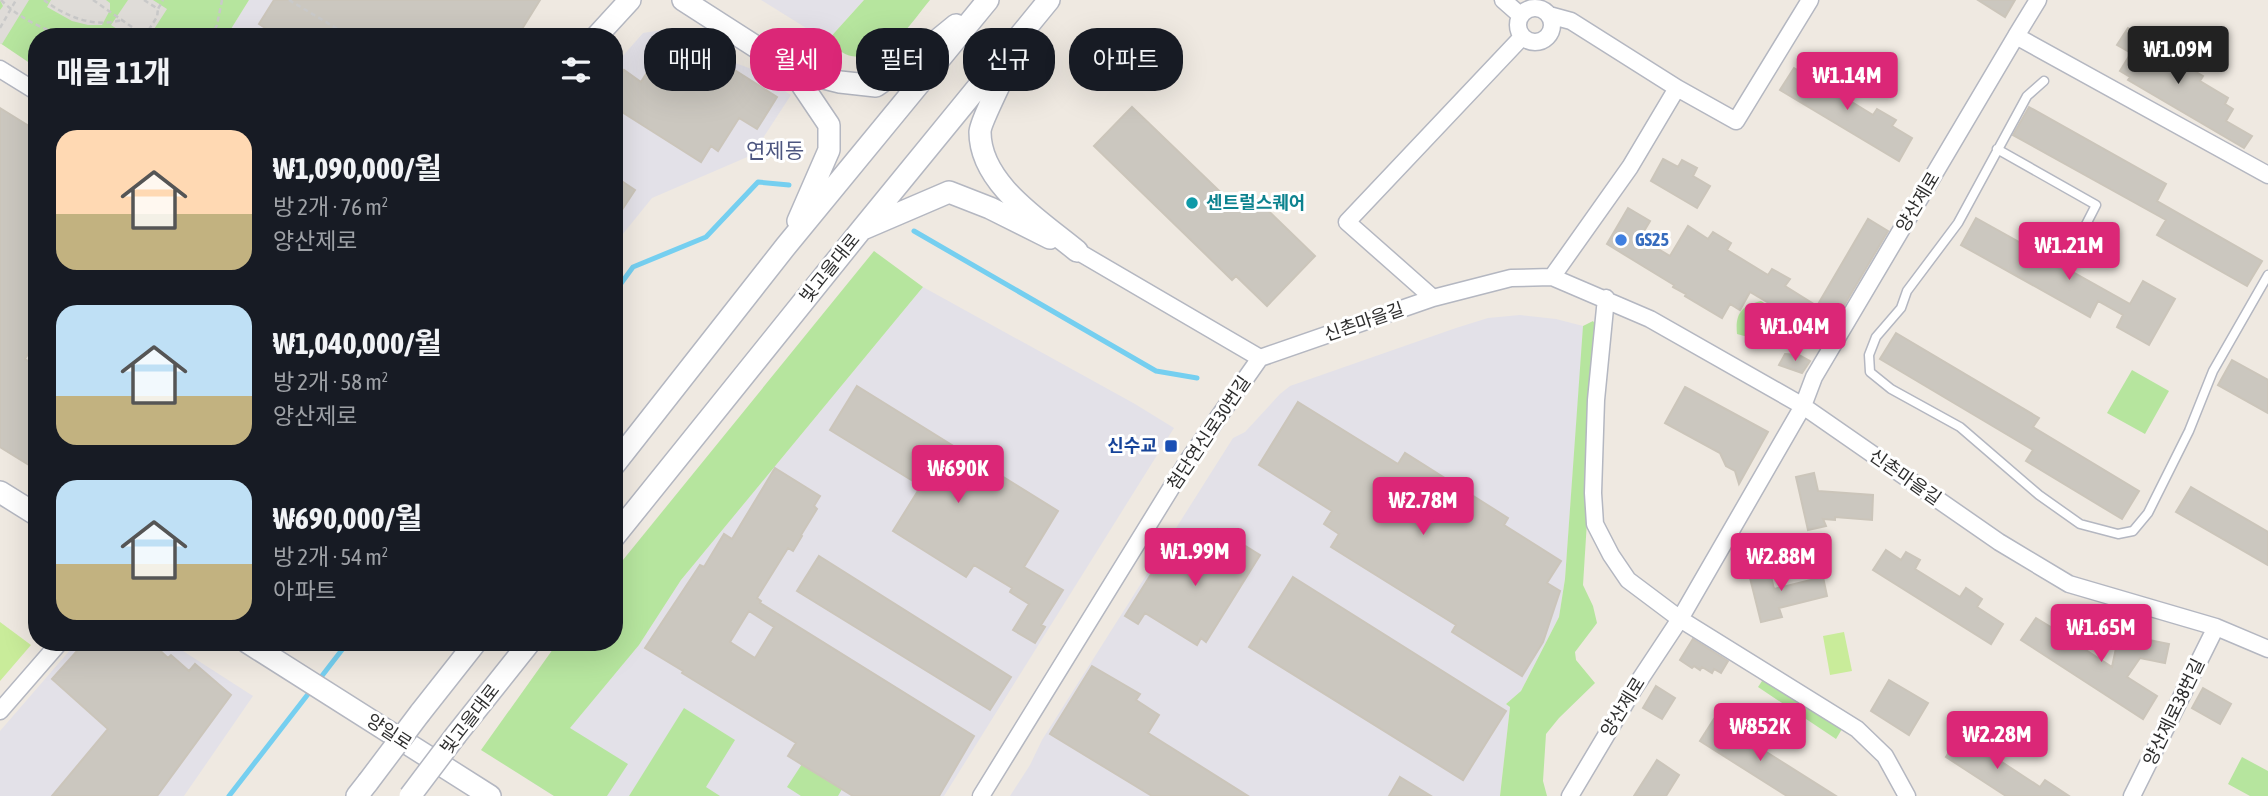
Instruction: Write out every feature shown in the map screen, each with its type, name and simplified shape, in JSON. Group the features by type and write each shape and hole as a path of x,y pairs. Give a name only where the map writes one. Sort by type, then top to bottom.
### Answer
{"main road":[{"path":"604,28 630,0"},
{"path":"683,0 750,43"},
{"path":"842,82 876,86 988,0"},
{"path":"623,454 786,246 988,0"},
{"name":"빛고을대로","path":"623,526 1049,0"},
{"path":"1026,27 980,131 987,164 1001,186 1077,251"},
{"path":"786,246 829,150 830,125 807,91"},
{"path":"861,230 949,192 990,208 1077,251"},
{"path":"0,492 28,509"},
{"name":"양일로","path":"262,651 490,796"},
{"path":"362,789 469,651"},
{"name":"빛고을대로","path":"410,796 523,651"}],"street":[{"path":"1503,0 1520,15"},
{"path":"1549,15 1553,26 1543,40 1532,42 1522,37 1517,26 1520,15 1534,7 1540,8 1549,15 1571,21 1677,88 1736,121 1810,0"},
{"name":"양산제로","path":"1570,796 1635,687 1680,620 1803,406 1814,377 2038,0"},
{"path":"2016,36 2268,175"},
{"path":"1433,298 1347,222 1522,37"},
{"path":"0,69 28,86"},
{"path":"1552,277 1630,167 1677,88"},
{"name":"첨단연신로30번길","path":"981,796 1189,459 1260,358 1077,251"},
{"name":"신촌마을길","path":"1260,358 1433,298 1511,278 1552,277 1650,319 1803,406 1999,542 2069,584 2216,627 2268,649"},
{"path":"1606,298 1596,400 1593,493 1595,524 1611,555 1628,580 1680,620 1857,729 1885,756 1907,796"},
{"name":"양산제로38번길","path":"2132,796 2216,627"},
{"path":"0,711 52,651"}],"lane":[{"path":"2045,81 2027,96 1958,223 1907,291 1901,308 1876,337 1870,355 1870,372 1891,389 1960,427 2039,495 2080,524 2118,534 2133,531 2148,513 2189,431 2213,371 2268,275"},
{"path":"1997,149 2096,205 2076,244"}],"path":[{"path":"1,0 10,9 44,28"},
{"path":"0,28 16,0"},
{"path":"44,0 57,10 77,19 113,23 122,20"},
{"path":"93,0 133,28"},
{"path":"144,0 158,9"},
{"path":"149,28 163,0"},
{"path":"216,28 222,0"},
{"path":"289,0 336,28"}],"shaded area":[{"path":"0,0 29,0 2,44 0,10 3,6"},
{"path":"51,0 106,0 110,3 110,10 102,25 88,25 72,21 47,7"},
{"path":"128,0 153,0 167,9 155,28 116,28 111,25"},
{"path":"249,0 285,0 330,28 232,28"},
{"path":"761,0 864,0 839,28 806,28"},
{"path":"644,33 644,91 736,91 736,63 750,69 750,91 785,91 791,95 752,155 652,198 623,234 623,56"},
{"path":"923,287 1174,428 944,796 554,796 527,779 639,645 681,580"},
{"path":"1520,315 1556,319 1583,326 1583,333 1565,579 1559,617 1521,691 1506,704 1510,707 1500,796 1010,796 1042,740 1233,438 1245,432 1290,386 1488,318"},
{"path":"69,651 183,651 253,696 184,796 0,796 0,731"}],"green space":[{"path":"0,0 249,0 232,28 28,28 28,62 0,43"},
{"path":"864,0 930,0 908,28 856,28 856,56 842,52 842,28 839,28"},
{"path":"874,251 923,287 681,580 639,645 570,728 628,764 607,796 554,796 481,750 552,651 623,651 623,560"},
{"path":"1761,301 1779,312 1775,328 1766,336 1760,337 1737,334 1738,316 1744,308"},
{"path":"1593,321 1599,330 1583,585 1593,606 1597,623 1575,652 1576,660 1595,683 1546,734 1543,781 1547,796 1500,796 1510,707 1506,704 1521,691 1559,617 1565,579 1583,326"},
{"path":"2132,370 2169,391 2145,434 2107,413"},
{"path":"0,622 28,643 28,648 0,681"},
{"path":"1844,632 1852,671 1830,675 1823,636"},
{"path":"1764,678 1842,729 1836,739 1758,687"},
{"path":"684,708 735,740 706,787 720,796 629,796"},
{"path":"2242,757 2268,771 2268,796 2250,796 2228,784"},
{"path":"802,764 842,789 838,796 801,796 787,787"}],"building":[{"path":"274,0 540,0 523,28 265,28 259,24"},
{"path":"1978,0 2015,0 2005,17"},
{"path":"2128,28 2154,43 2152,46 2203,76 2200,81 2228,98 2225,104 2233,109 2226,121 2252,136 2244,148 2128,80 2130,77 2120,71 2131,53 2117,45"},
{"path":"1794,68 1813,79 1818,71 1839,83 1834,91 1873,115 1877,109 1896,120 1892,126 1912,138 1899,161 1780,90"},
{"path":"624,70 641,82 644,77 644,91 736,91 736,71 750,80 750,91 768,91 777,97 757,129 739,118 718,151 711,146 701,162 623,113"},
{"name":"센트럴스퀘어","path":"1132,107 1239,210 1253,196 1315,256 1267,306 1236,276 1232,280 1094,146"},
{"path":"2029,107 2166,184 2157,201 2262,261 2247,286 2157,235 2166,220 2013,135"},
{"path":"0,108 28,125 28,354 25,359 28,361 28,464 0,447"},
{"path":"1663,159 1678,167 1682,160 1697,168 1693,176 1710,186 1697,208 1651,181"},
{"path":"623,182 635,190 623,208"},
{"path":"1628,208 1650,221 1640,238 1670,256 1688,226 1708,239 1713,232 1731,243 1727,250 1768,275 1772,269 1790,279 1785,286 1817,306 1868,219 1888,231 1829,331 1794,311 1791,316 1750,292 1740,310 1730,304 1722,318 1685,296 1686,294 1673,287 1674,285 1607,244"},
{"path":"1976,218 2130,304 2143,281 2175,299 2149,345 2117,327 2123,315 2098,301 2090,317 1961,245"},
{"path":"1896,333 2039,418 2033,427 2139,491 2122,519 2026,461 2033,450 1880,359"},
{"path":"1785,354 1799,355 1810,361 1802,373 1779,365"},
{"path":"2232,360 2268,380 2268,413 2218,385"},
{"path":"857,386 1058,511 1024,567 1063,590 1041,625 1045,627 1035,643 1013,630 1029,604 1010,592 1012,588 974,565 966,577 893,531 921,486 830,430"},
{"path":"1685,387 1768,432 1739,484 1735,471 1726,466 1720,453 1665,423"},
{"path":"1298,402 1398,464 1405,453 1508,518 1504,525 1561,561 1547,583 1560,591 1543,642 1522,676 1452,632 1456,625 1331,547 1339,534 1324,524 1332,511 1259,465"},
{"path":"775,468 820,496 814,506 817,509 793,551 788,548 757,598 760,603 974,736 939,796 853,796 788,756 796,743 645,648 700,565 704,567 724,534 732,539","holes":["749,611 774,627 755,658 730,642"]},
{"path":"1814,473 1818,491 1873,495 1872,520 1835,517 1835,520 1823,519 1826,526 1808,530 1796,477"},
{"path":"2191,487 2268,532 2268,565 2176,512"},
{"path":"1218,529 1260,555 1206,642 1201,638 1197,645 1145,613 1138,624 1125,616 1165,552 1192,569"},
{"path":"1886,550 1901,560 1906,552 1920,560 1915,569 1960,597 1966,588 1982,599 1977,607 2003,624 1991,644 1873,570"},
{"path":"819,556 1011,677 990,710 797,591"},
{"path":"1768,564 1774,589 1823,577 1827,596 1779,608 1782,617 1761,622 1748,570"},
{"path":"1293,577 1506,711 1463,780 1249,647"},
{"path":"2036,618 2054,629 2057,624 2069,632 2066,637 2112,667 2119,634 2169,644 2165,663 2140,658 2127,677 2157,696 2143,719 2021,640"},
{"path":"1693,639 1728,661 1721,673 1714,669 1712,673 1702,667 1700,670 1694,666 1692,668 1680,660"},
{"path":"77,651 161,651 168,658 171,655 189,671 195,664 231,695 157,796 52,796 108,729 52,679"},
{"path":"1092,666 1140,694 1136,700 1159,715 1148,733 1248,796 1152,796 1050,734"},
{"path":"1889,680 1928,703 1909,735 1871,711"},
{"path":"1656,686 1675,698 1662,719 1643,708"},
{"path":"2203,688 2231,704 2220,724 2192,708"},
{"path":"1714,719 1836,796 1787,796 1700,741"},
{"path":"1960,735 1977,746 1981,739 1995,748 1991,755 2040,787 2045,780 2069,796 2006,796 1946,757"},
{"path":"1657,760 1679,775 1666,796 1634,796"},
{"path":"1400,777 1431,796 1389,796"}],"waterway":[{"path":"623,281 633,267 706,237 758,182 789,185"},
{"path":"914,231 1156,371 1197,378"},
{"path":"318,681 341,651"},
{"path":"229,796 312,689"}],"place":[{"name":"센트럴스퀘어","path":"1192,203"},
{"name":"GS25","path":"1621,240"},
{"name":"신수교","path":"1171,446"}],"district":[{"name":"연제동","path":"775,151"}]}
